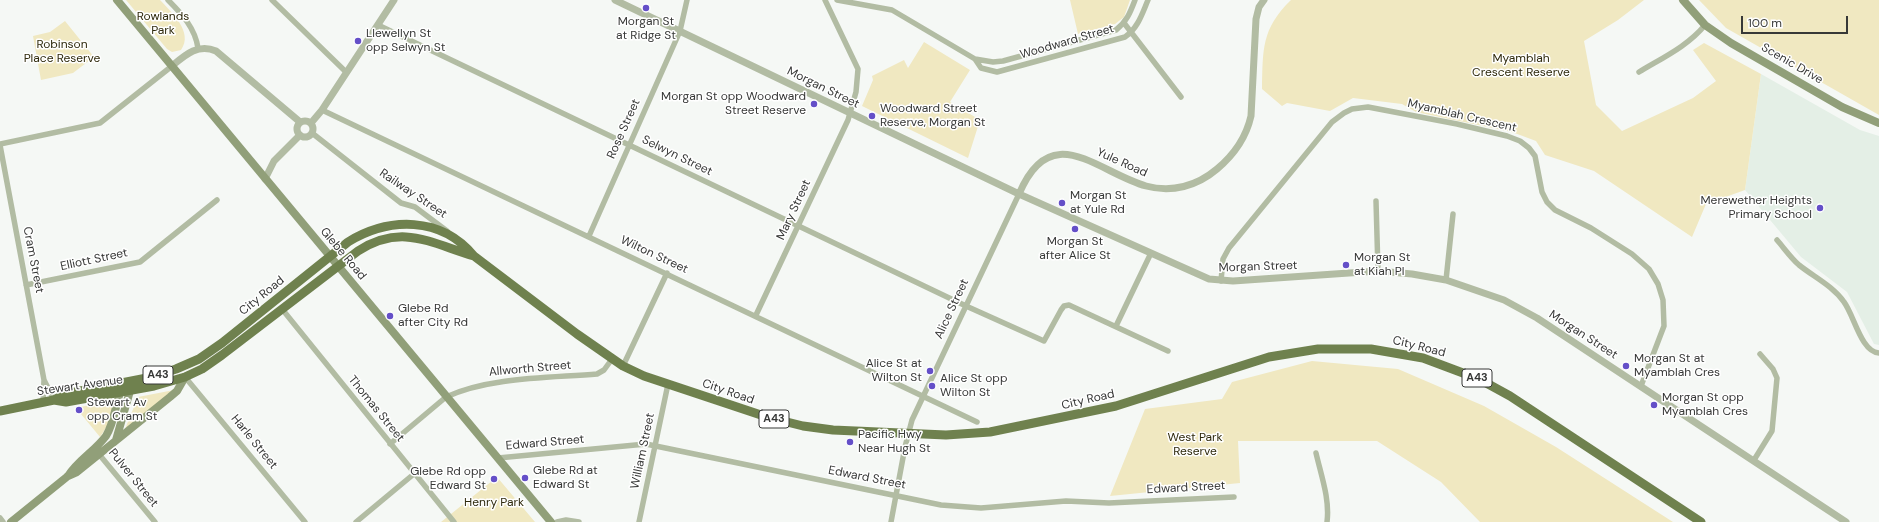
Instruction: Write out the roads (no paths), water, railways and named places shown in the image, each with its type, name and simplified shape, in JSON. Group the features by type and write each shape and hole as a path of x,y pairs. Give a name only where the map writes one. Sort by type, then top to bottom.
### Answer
{"highway":[{"name":"City Road","path":"54,400 65,394 124,383 176,369 211,352 329,256 359,235 371,230 395,224 408,224 433,228 464,244 474,256 623,366 668,384 767,417 803,426 833,430 908,434 960,435 1004,430 1116,406 1248,363 1284,354 1318,348 1371,349 1423,358 1479,379 1510,396 1701,522"},
{"name":"City Road","path":"338,266 365,246 379,240 399,237 436,242 474,256"},
{"name":"A43","path":"185,377 202,369 222,356 338,266"},
{"name":"Stewart Avenue","path":"0,411 54,400 66,402 130,391 185,377"}],"main road":[{"name":"Glebe Road","path":"117,0 551,522"},
{"name":"Scenic Drive","path":"1683,0 1705,25 1730,43 1842,107 1879,123"},
{"path":"11,522 68,476 73,467 116,440 170,397 177,391 185,377"},
{"path":"97,452 112,423 119,393 124,383 130,391 116,440"}],"street":[{"path":"168,0 189,24 196,35 198,48"},
{"path":"272,0 346,72"},
{"path":"311,123 322,110 394,0"},
{"name":"Morgan Street","path":"615,0 1019,194 1209,279 1221,281 1378,272 1412,274 1446,280 1504,300 1537,318 1846,522"},
{"name":"Rose Street","path":"589,236 680,32 687,0"},
{"name":"Mary Street","path":"756,315 850,113 856,92 858,69 825,0"},
{"name":"Woodward Street","path":"837,0 892,10 975,59 993,62 1003,61 1116,30 1129,16 1135,0"},
{"name":"Woodward Street","path":"975,59 981,68 997,72 1125,37 1132,32 1138,23 1148,0"},
{"name":"Yule Road","path":"1019,194 1029,174 1038,164 1048,157 1062,154 1071,154 1095,162 1135,182 1162,188 1176,188 1191,185 1212,173 1236,150 1247,130 1251,116 1256,19 1259,7 1264,0"},
{"path":"1124,23 1181,97"},
{"name":"Selwyn Street","path":"378,25 966,306 1044,341 1060,310 1064,306 1069,305 1116,326"},
{"path":"1639,72 1680,48 1697,35 1705,25"},
{"path":"0,145 100,123 187,53 198,48 212,49 220,53 300,122"},
{"name":"Myamblah Crescent","path":"1221,281 1223,259 1229,248 1332,122 1344,113 1352,109 1368,107 1376,108 1507,136 1520,141 1529,148 1535,156 1542,192 1555,210 1591,228 1632,254 1649,269 1658,284 1663,300 1664,326 1641,386"},
{"name":"Wilton Street","path":"322,110 756,315 977,422"},
{"path":"306,120 311,123 313,128 312,133 306,137 300,135 296,129 300,122 306,120"},
{"name":"Railway Street","path":"312,133 401,203 415,207 464,244"},
{"path":"265,179 274,162 300,135"},
{"name":"Cram Street","path":"0,145 44,380 43,402"},
{"name":"Alice Street","path":"891,522 912,420 1019,194"},
{"name":"Elliott Street","path":"26,285 140,262 217,200"},
{"path":"1376,201 1378,272"},
{"path":"1446,280 1453,214"},
{"path":"1777,240 1798,264 1836,292 1845,302 1867,347 1879,353"},
{"path":"1151,253 1116,326 1168,351"},
{"path":"623,366 667,273"},
{"name":"Thomas Street","path":"282,309 454,522"},
{"path":"1754,460 1772,431 1777,378 1773,369 1760,354"},
{"name":"Allworth Street","path":"390,444 446,397 467,388 487,384 597,374 604,370 612,359"},
{"name":"Harle Street","path":"185,377 306,522"},
{"name":"Cram Street","path":"44,380 54,400"},
{"name":"William Street","path":"639,522 656,447 668,384"},
{"name":"Edward Street","path":"498,458 646,444 941,505 981,508 1066,501 1109,503 1234,497"},
{"name":"Pulver Street","path":"97,452 155,522"},
{"path":"1316,453 1328,512 1327,522"},
{"path":"356,522 415,473"},
{"path":"0,518 3,522"},
{"path":"557,522 566,520 579,522"}],"place":[{"name":"Morgan St at Ridge St","path":"646,8"},
{"name":"Llewellyn St opp Selwyn St","path":"358,41"},
{"name":"Morgan St opp Woodward Street Reserve","path":"814,104"},
{"name":"Woodward Street Reserve, Morgan St","path":"872,116"},
{"name":"Morgan St at Yule Rd","path":"1062,203"},
{"name":"Merewether Heights Primary School","path":"1820,208"},
{"name":"Morgan St after Alice St","path":"1075,229"},
{"name":"Morgan St at Kiah Pl","path":"1346,265"},
{"name":"Glebe Rd after City Rd","path":"390,316"},
{"name":"Morgan St at Myamblah Cres","path":"1626,366"},
{"name":"Alice St at Wilton St","path":"930,371"},
{"name":"Alice St opp Wilton St","path":"932,386"},
{"name":"Morgan St opp Myamblah Cres","path":"1654,405"},
{"name":"Stewart Av opp Cram St","path":"79,410"},
{"name":"Pacific Hwy Near Hugh St","path":"850,442"},
{"name":"Glebe Rd at Edward St","path":"525,478"},
{"name":"Glebe Rd opp Edward St","path":"494,479"}],"park label":[{"name":"Rowlands Park","path":"163,24"},
{"name":"Robinson Place Reserve","path":"62,52"},
{"name":"Myamblah Crescent Reserve","path":"1521,66"},
{"name":"West Park Reserve","path":"1195,445"},
{"name":"Henry Park","path":"494,503"}]}
